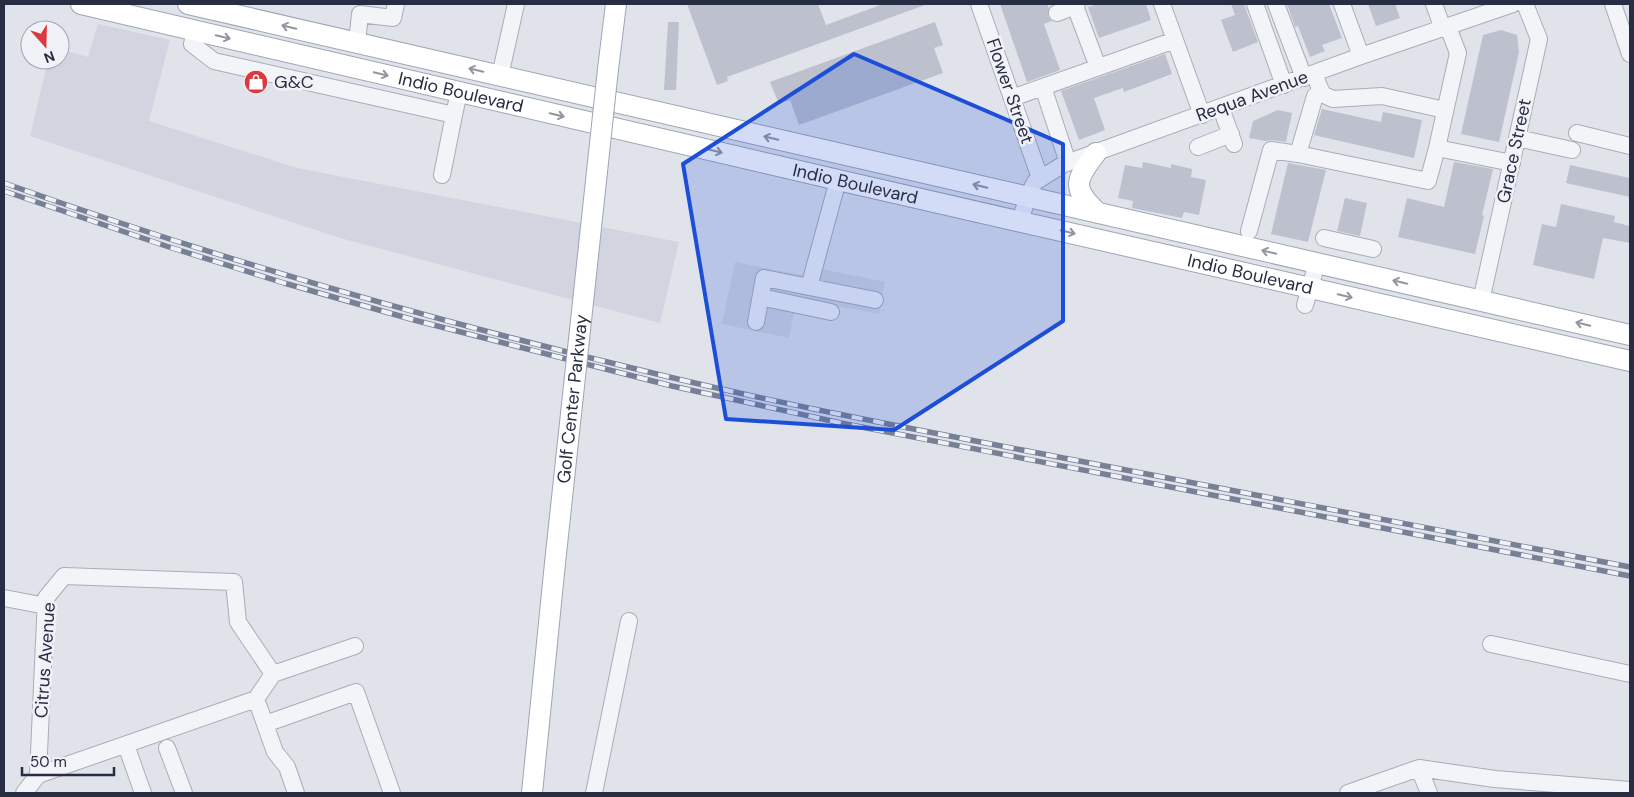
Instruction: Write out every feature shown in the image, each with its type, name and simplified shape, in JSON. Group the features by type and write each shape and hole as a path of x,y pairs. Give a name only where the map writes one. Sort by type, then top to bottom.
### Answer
{"main road":[{"name":"Indio Boulevard","path":"188,4 1630,335"},
{"name":"Golf Center Parkway","path":"532,793 616,4"},
{"name":"Indio Boulevard","path":"92,5 286,52 1020,221 1308,296 1630,361"},
{"path":"1096,153 1082,172 1079,187 1086,202 1098,213"},
{"path":"760,162 772,156 785,154 822,161 862,159"}],"street":[{"path":"357,43 360,14 393,18 396,4"},
{"path":"500,76 516,4"},
{"name":"Flower Street","path":"979,4 1040,178"},
{"path":"1162,4 1202,115"},
{"path":"1255,4 1284,85"},
{"path":"1276,4 1309,76 1321,90 1322,94 1333,99 1382,96 1446,110"},
{"path":"1342,4 1361,56"},
{"path":"1250,231 1271,150 1428,181 1458,53 1434,4"},
{"name":"Requa Avenue","path":"1020,221 1032,186 1040,178 1068,163 1361,56 1513,4"},
{"name":"Grace Street","path":"1481,301 1539,39 1525,4"},
{"path":"1613,4 1630,54"},
{"path":"1057,13 1076,5 1098,68"},
{"path":"194,30 192,44 214,60 454,115"},
{"path":"1012,98 1175,40"},
{"path":"281,76 286,52"},
{"path":"349,91 354,67"},
{"path":"408,104 414,81"},
{"path":"1042,87 1068,163"},
{"path":"1298,154 1315,96 1321,90"},
{"path":"442,175 459,92"},
{"path":"1198,147 1233,139 1221,108"},
{"path":"1577,134 1630,146"},
{"path":"1517,138 1572,150"},
{"path":"1437,148 1512,163"},
{"path":"809,287 838,180"},
{"path":"1324,238 1373,249"},
{"path":"1308,296 1317,263"},
{"path":"756,322 764,278 875,300"},
{"path":"761,298 831,312"},
{"name":"Citrus Avenue","path":"38,775 46,598 64,576 234,582 238,622 273,674"},
{"path":"4,598 46,606"},
{"path":"594,793 629,621"},
{"path":"1491,644 1630,674"},
{"path":"24,793 38,775 256,699 273,674 355,646"},
{"path":"265,724 356,692 392,793"},
{"path":"256,699 275,752 287,767 296,793"},
{"path":"126,745 143,793"},
{"path":"167,748 184,793"},
{"path":"1419,768 1429,793"},
{"path":"1348,793 1419,768 1498,786 1630,790"}],"highlighted area":[{"path":"854,54 1063,144 1063,321 894,430 726,419 683,164"}],"shaded area":[{"path":"98,24 170,40 149,121 297,168 679,242 660,323 340,238 30,136 46,70 70,70 70,52 88,57"},
{"path":"735,262 805,276 807,266 885,282 879,314 797,298 789,338 722,324"}],"building":[{"path":"687,4 818,4 826,25 883,4 925,5 727,77 728,81 717,85"},
{"path":"1000,4 1047,4 1049,8 1048,16 1052,21 1044,24 1060,70 1027,82"},
{"path":"1098,4 1146,4 1151,20 1099,38 1088,7"},
{"path":"1231,4 1244,4 1258,42 1233,52 1221,20 1235,15"},
{"path":"1287,4 1329,4 1342,38 1322,45 1325,51 1310,57 1298,26 1295,27"},
{"path":"1368,4 1395,4 1400,18 1376,26"},
{"path":"668,22 679,22 676,90 664,90"},
{"path":"935,22 943,45 934,48 943,73 799,125 790,100 779,104 770,82"},
{"path":"1501,30 1517,35 1519,52 1499,142 1461,134 1483,35"},
{"path":"1165,54 1172,74 1124,92 1123,88 1094,98 1105,130 1079,140 1061,91"},
{"path":"1322,109 1381,122 1383,112 1422,120 1414,158 1314,135"},
{"path":"1278,110 1292,113 1286,142 1249,138 1253,121"},
{"path":"1143,162 1171,168 1171,164 1192,169 1191,177 1206,180 1199,215 1184,212 1182,218 1132,208 1133,201 1118,198 1125,165 1142,168"},
{"path":"1454,162 1493,169 1475,254 1398,237 1407,198 1444,207"},
{"path":"1288,163 1326,170 1308,242 1271,234"},
{"path":"1570,165 1630,178 1630,197 1566,183"},
{"path":"1345,198 1367,203 1360,236 1337,231"},
{"path":"1561,204 1615,216 1614,222 1630,226 1630,243 1603,238 1594,279 1533,265 1542,224 1556,227"}],"railway":[{"path":"4,183 249,264 415,312 665,376 867,420 1630,567"},
{"path":"4,191 166,246 284,283 414,320 672,386 841,423 1630,576"}],"place":[{"name":"G&C","path":"256,82"}]}
